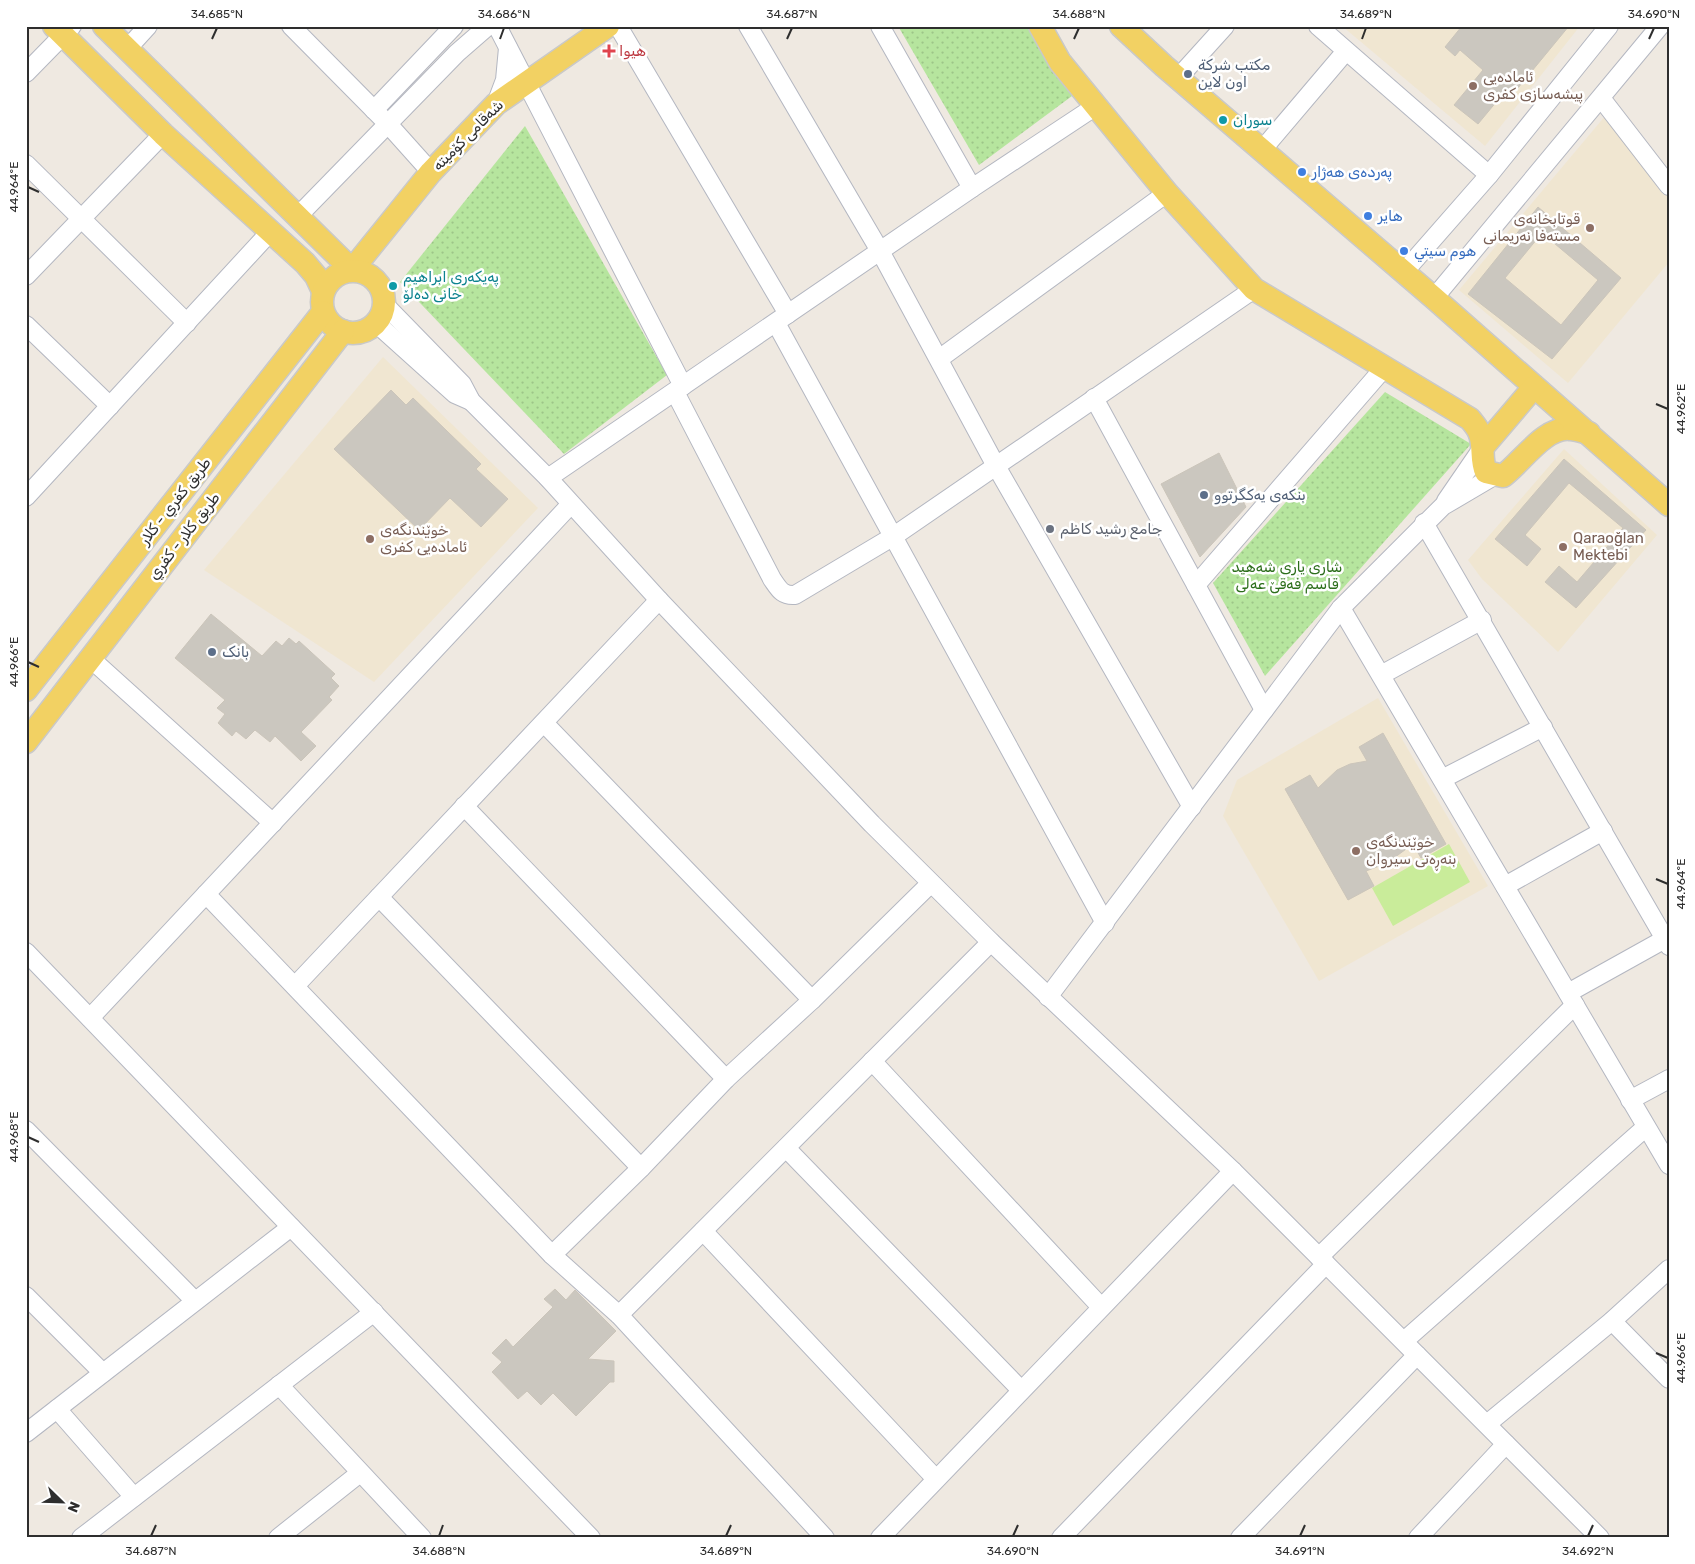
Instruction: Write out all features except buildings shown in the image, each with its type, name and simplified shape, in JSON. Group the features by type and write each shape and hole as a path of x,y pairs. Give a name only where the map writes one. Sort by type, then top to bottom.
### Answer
{"main road":[{"path":"63,29 164,134 311,269 328,320 343,332 360,332 380,313 384,296 376,281 369,275 352,270 104,26"},
{"name":"شەقامی کۆمیتە","path":"352,270 431,172 496,104 608,26"},
{"path":"1040,26 1060,62 1167,193 1254,289 1470,419 1479,432 1482,447 1482,463 1486,472 1494,476 1503,476 1512,470 1540,441 1554,432 1568,428 1589,433"},
{"path":"1121,26 1178,78 1434,298 1669,505"},
{"path":"323,301 334,276 352,270"},
{"name":"طريق كفري - كلار","path":"26,690 323,301"},
{"name":"طريق كلار - كفري","path":"26,742 343,332"},
{"path":"1540,392 1545,419 1540,441"},
{"path":"1482,447 1540,392"}],"street":[{"path":"127,49 148,26"},
{"path":"291,26 388,124 431,172"},
{"path":"298,216 457,53 488,26"},
{"path":"497,26 780,592 787,596 795,595 894,536 1254,289"},
{"path":"618,26 782,319 894,536 1104,922"},
{"path":"748,26 880,251 996,466 1192,807"},
{"path":"880,26 972,188"},
{"path":"1178,78 1225,26"},
{"path":"1318,26 1489,175"},
{"path":"1404,272 1489,175 1609,26"},
{"path":"1434,298 1660,26"},
{"path":"26,73 63,29"},
{"path":"374,110 442,30 457,53"},
{"path":"496,104 505,80 508,48"},
{"path":"1262,150 1346,51"},
{"path":"1601,98 1669,186"},
{"path":"548,478 972,188 1096,106"},
{"path":"26,276 164,134"},
{"path":"26,164 187,323"},
{"path":"939,359 1167,193"},
{"path":"28,493 271,231"},
{"path":"380,313 455,394 471,401 548,478 659,600 931,883 1048,997 1233,1170 1600,1538"},
{"path":"26,325 110,406"},
{"path":"1196,585 1384,368"},
{"path":"1094,398 1264,710"},
{"path":"1443,506 1482,447"},
{"path":"1048,997 1341,608 1424,522 1443,506 1494,476"},
{"path":"90,1018 571,504"},
{"path":"1061,1538 1571,999 1667,943 1424,522"},
{"path":"295,986 659,600"},
{"path":"1341,608 1669,1165"},
{"path":"1381,675 1482,620"},
{"path":"90,658 273,823"},
{"path":"544,723 812,1000"},
{"path":"1442,778 1543,727"},
{"path":"464,806 726,1079"},
{"path":"1505,886 1603,831"},
{"path":"552,1255 641,1168 726,1079 812,1000 931,883"},
{"path":"206,894 552,1255 619,1315 825,1538"},
{"path":"379,897 641,1168"},
{"path":"619,1315 991,942"},
{"path":"26,952 591,1538"},
{"path":"872,1061 1101,1307"},
{"path":"1630,1100 1669,1079"},
{"path":"1404,1341 1646,1127"},
{"path":"26,1130 195,1301"},
{"path":"786,1148 1021,1390"},
{"path":"880,1538 1233,1170"},
{"path":"26,1433 291,1227"},
{"path":"703,1231 936,1479"},
{"path":"1487,1424 1612,1321 1669,1269"},
{"path":"26,1296 103,1373"},
{"path":"81,1538 374,1312"},
{"path":"1612,1321 1669,1378"},
{"path":"1240,1538 1417,1355"},
{"path":"279,1385 422,1538"},
{"path":"57,1409 134,1497"},
{"path":"1418,1538 1506,1444"},
{"path":"278,1538 360,1473"}],"shaded area":[{"name":"ئامادەیی پیشەسازی کفری","path":"1342,26 1580,26 1485,146"},
{"name":"قوتابخانەی مستەفا نەریمانی","path":"1606,115 1669,195 1669,262 1568,383 1459,290"},
{"name":"خوێندنگەی ئامادەیی کفری","path":"383,357 538,508 374,682 204,570"},
{"name":"Qaraoğlan Mektebi","path":"1564,449 1657,535 1558,652 1482,579 1468,560"},
{"name":"خوێندنگەی بنەڕەتی سیروان","path":"1378,698 1488,886 1319,981 1223,816 1237,780"}],"green space":[{"path":"898,26 1031,26 1072,96 979,165"},
{"path":"525,126 667,375 564,454 400,282"},
{"name":"شاری یاری شەهید قاسم فەقێ عەلی","path":"1385,392 1471,444 1265,676 1213,583"},
{"path":"1449,844 1470,882 1393,926 1372,888"}],"place":[{"name":"هیوا","path":"609,51"},
{"name":"مكتب شركة اون لاين","path":"1188,74"},
{"name":"ئامادەیی پیشەسازی کفری","path":"1473,86"},
{"name":"سوران","path":"1223,120"},
{"name":"پەردەى ھەژار","path":"1302,172"},
{"name":"هاير","path":"1368,216"},
{"name":"قوتابخانەی مستەفا نەریمانی","path":"1590,228"},
{"name":"هوم سيتي","path":"1404,251"},
{"name":"پەیکەری ابراهیم خانی دەلۆ","path":"393,286"},
{"name":"بنکەی یەکگرتوو","path":"1204,495"},
{"name":"جامع رشيد كاظم","path":"1050,529"},
{"name":"خوێندنگەی ئامادەیی کفری","path":"370,539"},
{"name":"Qaraoğlan Mektebi","path":"1563,547"},
{"name":"بانک","path":"212,652"},
{"name":"خوێندنگەی بنەڕەتی سیروان","path":"1356,851"}]}
